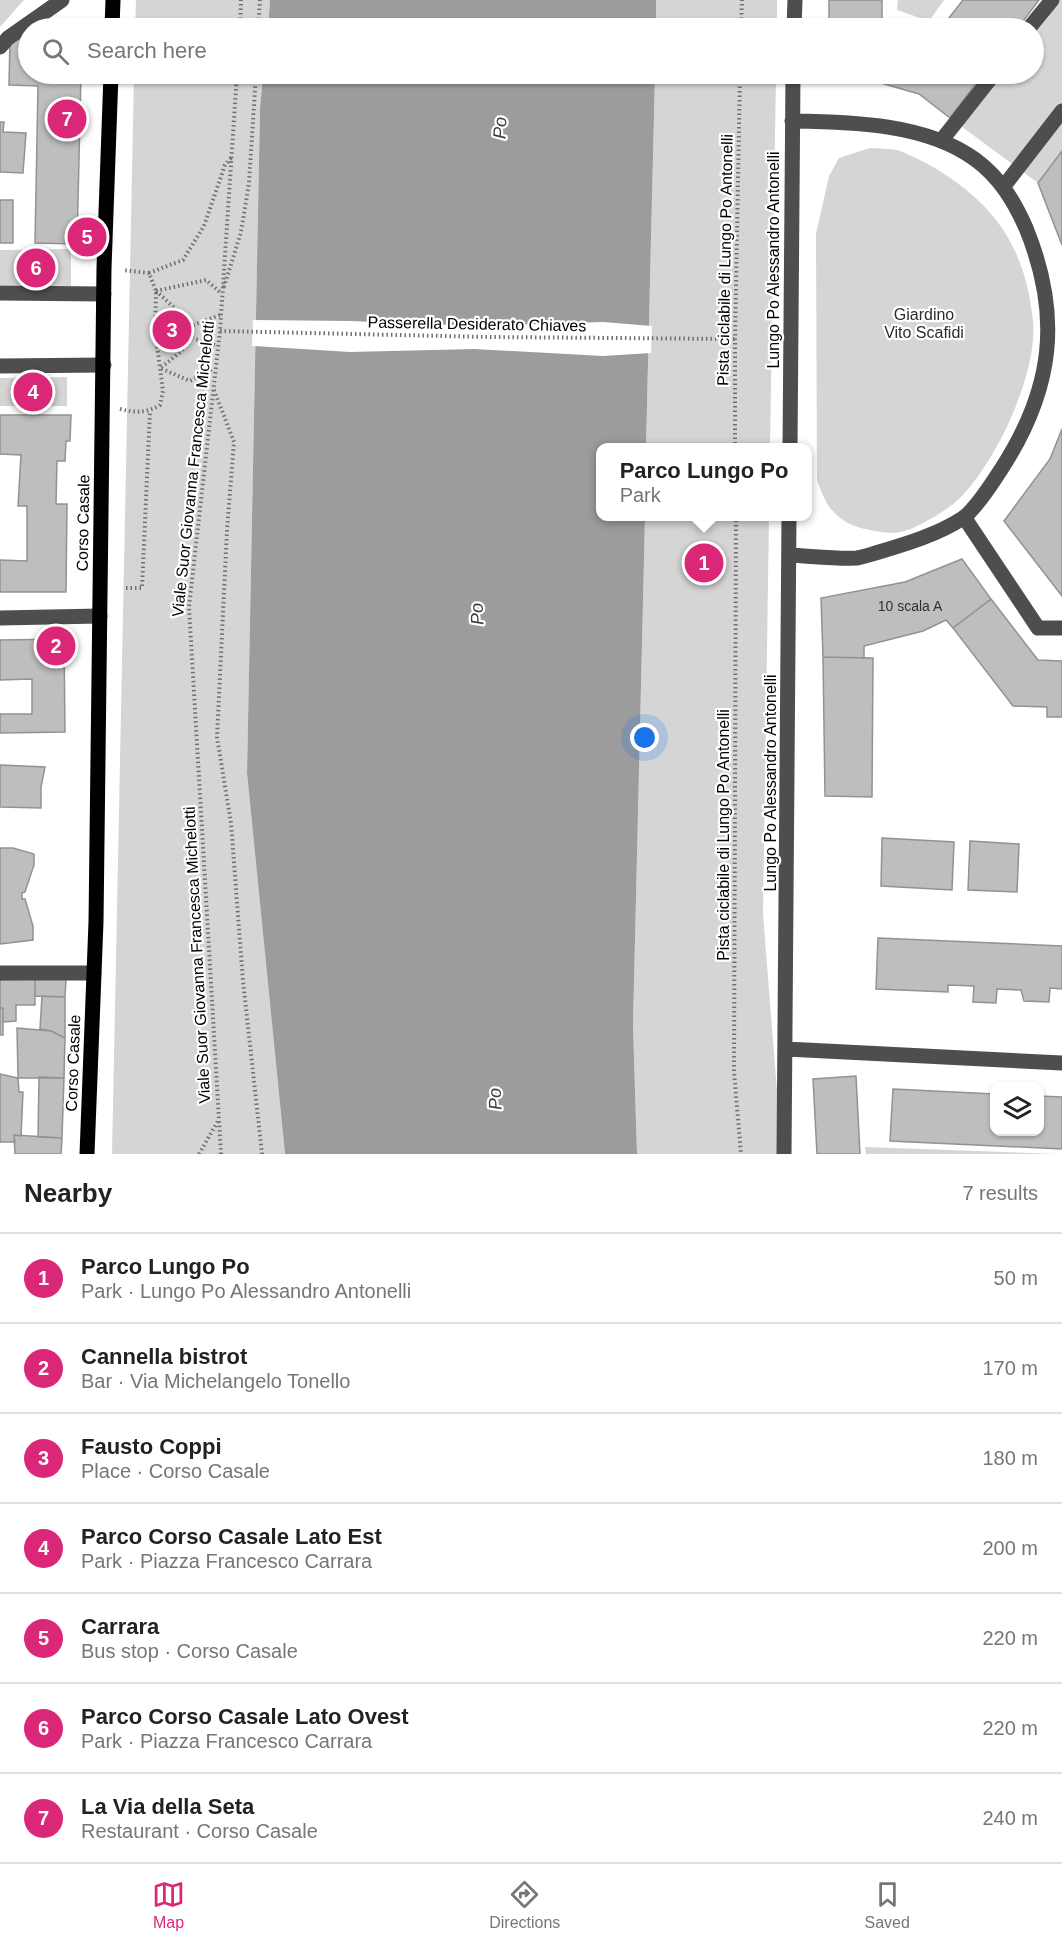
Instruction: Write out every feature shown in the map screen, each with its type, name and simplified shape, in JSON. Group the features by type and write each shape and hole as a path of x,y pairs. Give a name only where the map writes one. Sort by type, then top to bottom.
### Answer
{"main road":[{"path":"112,18 113,0"},
{"name":"Corso Casale","path":"87,1154 94,973 104,268 111,84"}],"street":[{"path":"38,18 62,0"},
{"path":"794,18 795,0"},
{"path":"1037,18 1052,0"},
{"path":"4,43 18,33"},
{"name":"Lungo Po Alessandro Antonelli","path":"790,443 793,84"},
{"path":"941,141 986,84"},
{"path":"1004,186 1062,111"},
{"path":"789,555 858,558 913,543 964,517 991,485 1018,443 1055,356 1052,333 1056,313 1035,245 1004,186 975,160 941,141 888,127 840,122 792,121"},
{"path":"0,293 104,294"},
{"path":"0,366 104,365"},
{"path":"964,517 1038,628 1062,628"},
{"name":"Lungo Po Alessandro Antonelli","path":"784,1154 789,521"},
{"path":"0,618 100,616"},
{"path":"0,973 94,973"},
{"path":"786,1049 1062,1063"}],"path":[{"path":"241,18 242,0"},
{"path":"259,18 260,0"},
{"path":"741,0 741,18"},
{"name":"Viale Suor Giovanna Francesca Michelotti","path":"221,1154 189,607 220,331 236,84"},
{"path":"156,291 206,280 222,293 241,232 249,183 255,84"},
{"name":"Pista ciclabile di Lungo Po Antonelli","path":"735,443 740,84"},
{"path":"104,268 149,273 183,260 204,226 225,165 232,157"},
{"path":"103,405 131,412 150,411 160,405 163,391 155,330 156,291 149,273"},
{"path":"156,291 193,326"},
{"path":"193,326 220,315"},
{"path":"160,368 177,355 192,338 193,326"},
{"name":"Passerella Desiderato Chiaves","path":"220,331 488,337 735,339"},
{"path":"192,338 218,346"},
{"path":"160,368 190,381 215,368"},
{"path":"213,388 234,442 227,530 217,737 231,823 243,981 262,1154"},
{"path":"126,588 142,588 150,411"},
{"name":"Pista ciclabile di Lungo Po Antonelli","path":"736,521 734,1072 741,1154"},
{"path":"199,1154 218,1121"}],"green space":[{"path":"0,0 24,0 0,27"},
{"path":"136,0 270,0 269,18 135,18"},
{"path":"656,0 777,0 777,18 656,18"},
{"path":"898,0 944,0 931,18 920,18 897,10"},
{"path":"1045,0 1062,0 1062,151 1038,183 950,118 977,84 1044,84 1044,18 1030,18"},
{"path":"134,84 262,84 247,773 285,1154 112,1154"},
{"path":"655,84 776,84 770,443 646,443"},
{"name":"Giardino Vito Scafidi","path":"870,148 897,150 918,159 951,178 981,203 1011,242 1018,257 1031,304 1033,321 1033,342 1022,390 1012,416 987,462 974,482 955,503 924,523 897,533 864,529 844,521 829,506 817,481 816,234 829,176 839,158"},
{"path":"71,249 71,286 0,285 0,250"},
{"path":"67,377 67,406 0,406 0,378"},
{"path":"645,521 769,521 763,914 782,1154 637,1154 633,1026"},
{"path":"865,1147 1056,1154 866,1154"}],"water":[{"path":"270,0 656,0 656,18 269,18"},
{"name":"Po","path":"262,84 655,84 646,443 596,443 596,521 645,521 633,1026 637,1154 285,1154 247,773"}],"pier":[{"path":"253,320 475,326 603,322 652,326 651,353 603,356 474,349 350,352 252,346"}],"building":[{"path":"829,0 882,0 882,18 829,18"},
{"path":"963,0 1039,0 1026,18 949,18"},
{"path":"10,39 18,39 18,84 81,84 77,244 35,243 38,86 9,85"},
{"path":"884,84 976,84 950,118 919,94"},
{"path":"0,122 4,122 3,132 26,133 23,173 0,172"},
{"path":"1062,151 1062,245 1038,183"},
{"path":"0,200 13,200 13,243 0,243"},
{"path":"0,415 71,415 70,441 66,441 65,461 57,461 56,504 67,504 66,592 0,592 0,560 27,561 27,506 18,506 21,455 0,454"},
{"path":"1062,429 1062,596 1004,521 1050,459"},
{"path":"962,559 991,599 953,628 946,620 923,631 864,646 864,658 823,657 821,598 905,582"},
{"path":"991,599 1038,660 1062,661 1062,717 1047,717 1047,707 1013,706 953,628"},
{"path":"64,639 65,732 0,733 0,714 32,714 32,679 0,680 0,640"},
{"path":"823,657 873,658 872,797 825,796"},
{"path":"0,765 45,767 41,787 41,808 0,807"},
{"path":"882,838 954,842 952,890 881,886"},
{"path":"970,841 1019,844 1017,892 968,890"},
{"path":"0,848 13,848 34,854 34,865 25,892 22,893 22,899 25,899 33,926 33,940 0,944"},
{"path":"878,938 1062,946 1062,989 1050,988 1049,1002 1024,1001 1021,990 997,989 996,1003 973,1002 974,986 948,985 948,992 876,989"},
{"path":"35,979 35,1005 16,1005 16,1021 3,1022 3,1008 0,1008 0,980"},
{"path":"35,979 66,979 65,997 35,996"},
{"path":"42,996 65,997 65,1038 51,1031 40,1029"},
{"path":"0,1008 3,1008 3,1035 0,1035"},
{"path":"17,1028 51,1031 65,1038 64,1078 18,1078"},
{"path":"0,1074 18,1078 19,1092 23,1092 21,1136 14,1135 15,1142 0,1142"},
{"path":"856,1076 860,1154 817,1154 813,1079"},
{"path":"39,1077 64,1078 62,1138 38,1137"},
{"path":"893,1089 990,1094 990,1136 1044,1136 1044,1096 1062,1097 1062,1149 890,1141"},
{"path":"14,1135 62,1138 61,1154 15,1154"}],"place":[{"name":"La Via della Seta","path":"67,119"},
{"name":"Carrara","path":"87,237"},
{"name":"Parco Corso Casale Lato Ovest","path":"36,268"},
{"name":"Fausto Coppi","path":"172,330"},
{"name":"Parco Corso Casale Lato Est","path":"33,392"},
{"name":"Parco Lungo Po","path":"704,563"},
{"name":"Cannella bistrot","path":"56,646"}]}
